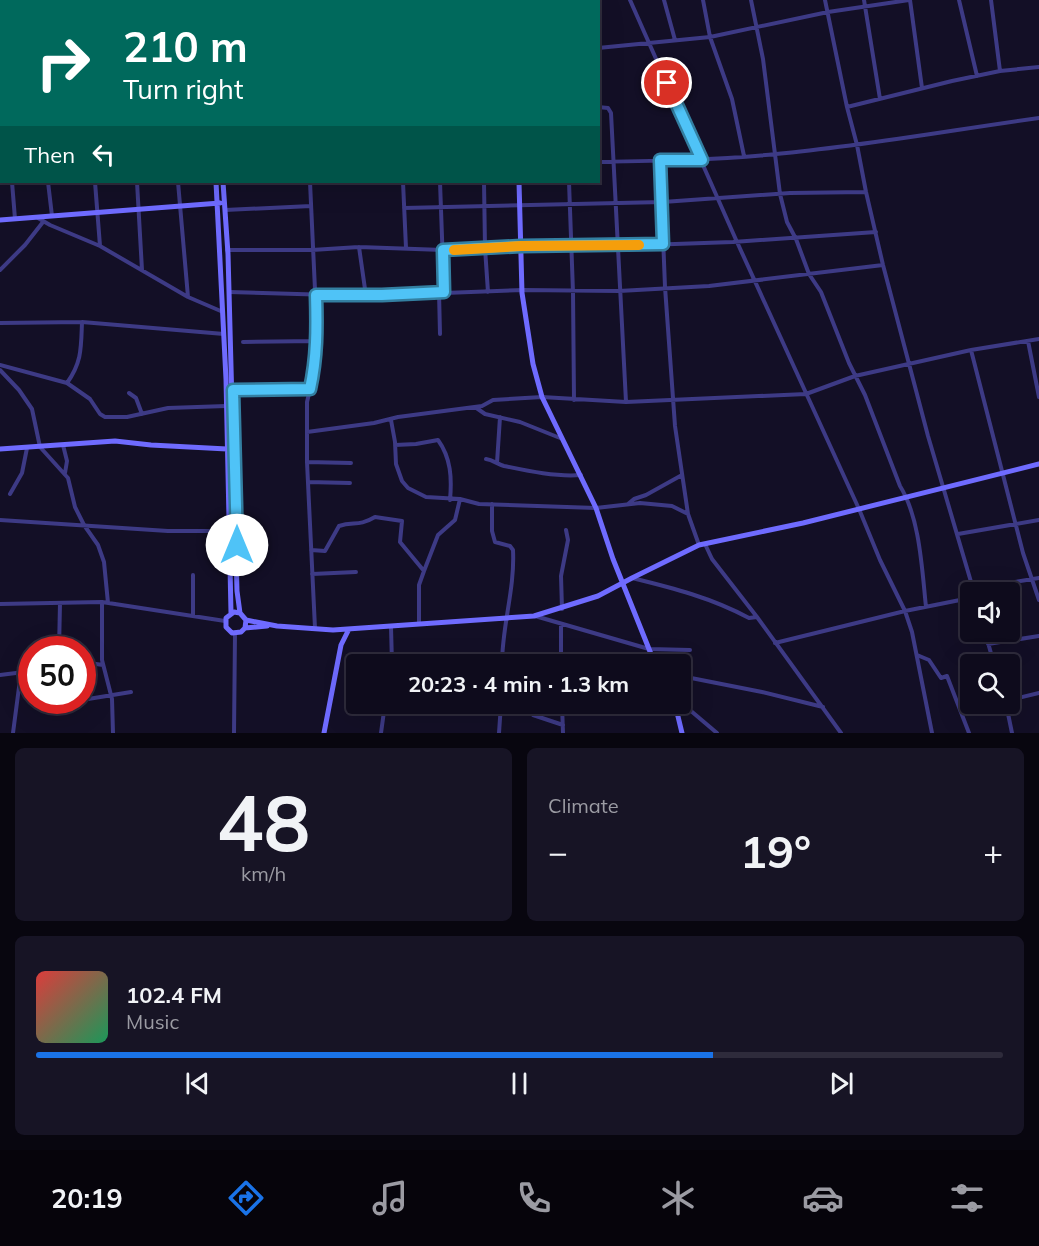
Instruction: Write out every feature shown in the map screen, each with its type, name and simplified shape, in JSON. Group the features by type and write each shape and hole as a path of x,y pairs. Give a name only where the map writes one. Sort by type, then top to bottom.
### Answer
{"main road":[{"path":"216,183 220,203 224,334 229,389 226,406 231,613 225,621 228,629 235,633 245,628 277,626"},
{"path":"223,183 220,203 224,210 229,292 229,389 237,591 240,613 246,620 277,626 348,631 534,616 598,596 702,544 860,509 1039,464"},
{"path":"519,183 523,290 533,364 542,397 596,508 613,559 651,654"},
{"path":"0,220 40,220 52,216 97,211 220,203"},
{"path":"0,449 115,441 227,449"},
{"path":"231,613 240,613"},
{"path":"245,628 246,620"},
{"path":"333,630 341,645"},
{"path":"324,733 341,645 348,631"},
{"path":"678,714 682,733"}],"street":[{"path":"630,0 737,242 860,509 880,560 905,611 917,654 932,733"},
{"path":"664,0 675,40"},
{"path":"703,0 710,38 732,99 744,156"},
{"path":"751,0 776,154 780,194 787,222 809,274 821,292 865,395 900,486 907,496 921,560 926,607"},
{"path":"825,0 884,266 928,436 971,582"},
{"path":"864,0 880,99"},
{"path":"600,48 710,38 828,12 910,0 922,88"},
{"path":"959,0 977,76"},
{"path":"992,0 1000,71"},
{"path":"847,107 1000,71 1039,67"},
{"path":"600,107 608,108 610,113 626,402"},
{"path":"600,162 702,160 776,154 857,145 1039,118"},
{"path":"660,160 665,287 674,399 688,514 712,559 757,616 841,733"},
{"path":"12,183 15,219"},
{"path":"48,183 52,216"},
{"path":"95,183 100,246"},
{"path":"137,183 142,270"},
{"path":"178,183 188,297"},
{"path":"310,183 317,341 315,368 307,402 307,462 315,629"},
{"path":"403,183 406,248"},
{"path":"440,183 444,292"},
{"path":"484,183 488,292"},
{"path":"569,183 574,400"},
{"path":"404,207 485,207 866,192"},
{"path":"224,210 310,206"},
{"path":"0,270 25,245 40,220 100,246 188,297 223,312"},
{"path":"227,250 312,250 358,247 443,250 521,246 616,246 796,239 876,232"},
{"path":"358,247 366,296"},
{"path":"229,292 366,296 523,290 619,291 709,286 884,266"},
{"path":"439,292 440,334"},
{"path":"0,323 82,322 224,334"},
{"path":"67,383 78,366 81,353 82,322"},
{"path":"307,432 482,406 493,400 542,397 626,402 806,394 855,376 971,350 1039,339"},
{"path":"243,342 317,341"},
{"path":"1028,341 1039,397"},
{"path":"971,350 1001,473 1023,553 1039,600"},
{"path":"0,365 67,383 90,399 100,414 105,417 127,417 168,408 226,406"},
{"path":"0,370 19,390 32,409 40,447 64,473 75,507 84,525 98,544 104,562 108,603"},
{"path":"229,389 310,389"},
{"path":"129,393 136,398 142,414"},
{"path":"474,407 485,414 560,438"},
{"path":"497,464 500,417"},
{"path":"390,420 396,464 402,481 408,488 426,497 460,499 479,504 596,508 628,504 672,506 688,514"},
{"path":"395,445 438,440 445,449 449,467 450,500"},
{"path":"63,445 68,461 64,473"},
{"path":"10,494 22,473 27,448"},
{"path":"486,459 494,460 497,464 532,471 581,475"},
{"path":"307,462 351,463"},
{"path":"628,504 634,498 646,495 682,475"},
{"path":"308,483 350,483"},
{"path":"419,625 419,585 423,571 438,535 455,520 460,499"},
{"path":"492,504 492,531 495,542 510,546 513,550 513,572 503,654"},
{"path":"311,550 325,551 339,526 365,523 375,517 402,521 400,542 423,571"},
{"path":"0,520 168,531 229,531"},
{"path":"958,534 1039,520"},
{"path":"562,609 561,576 568,540 566,530"},
{"path":"312,574 353,574 356,572"},
{"path":"193,575 193,616"},
{"path":"632,578 718,602 749,618 757,616"},
{"path":"1017,582 1039,578"},
{"path":"775,643 960,600"},
{"path":"102,602 101,650 111,697 113,733"},
{"path":"0,604 102,602 225,621"},
{"path":"59,636 60,603"},
{"path":"534,616 649,649 690,650"},
{"path":"561,624 561,654"},
{"path":"391,627 392,654"},
{"path":"234,733 235,633"},
{"path":"991,654 988,644 1039,636"},
{"path":"917,654 928,660 941,678 947,676 969,733"},
{"path":"96,664 104,665"},
{"path":"0,675 18,672"},
{"path":"691,678 773,694 823,707"},
{"path":"96,699 131,693"},
{"path":"1020,698 1039,693"},
{"path":"13,733 18,695"},
{"path":"691,711 717,733"},
{"path":"381,733 384,714"},
{"path":"499,733 500,714"},
{"path":"532,714 563,725"},
{"path":"562,714 563,733"},
{"path":"1008,714 1012,733"}],"slow traffic":[{"path":"454,250 521,246 639,245"}],"route":[{"path":"237,545 233,390 310,389 315,368 317,341 316,295 444,292 443,250 521,246 663,244 660,160 702,160 667,83"}]}
